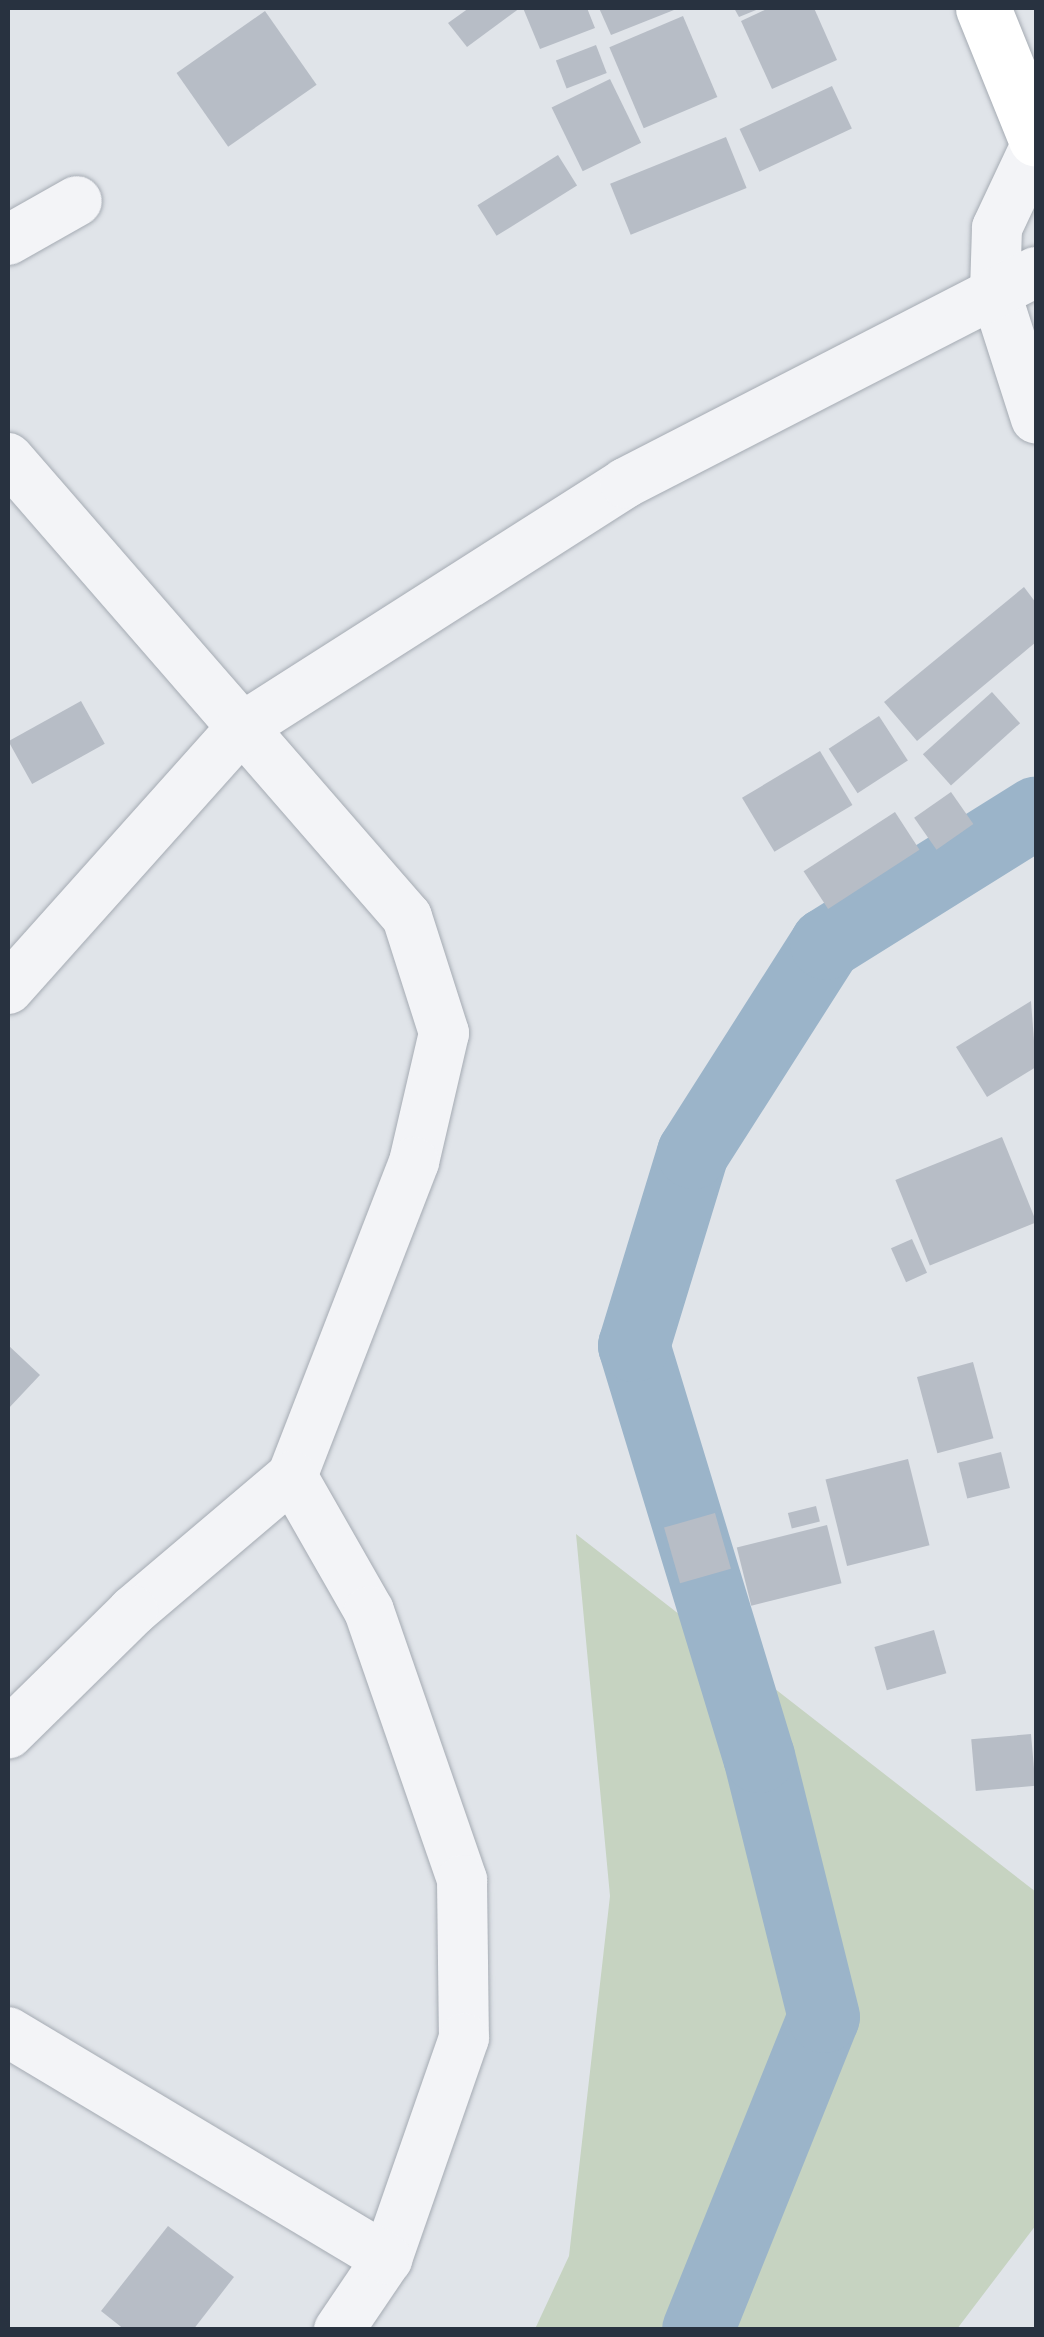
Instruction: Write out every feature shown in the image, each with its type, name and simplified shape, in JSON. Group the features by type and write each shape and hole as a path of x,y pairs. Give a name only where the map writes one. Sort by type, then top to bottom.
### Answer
{"highway":[{"path":"982,8 1036,142"}],"street":[{"path":"1036,142 997,228 1016,281 1036,419"},
{"path":"8,240 77,201"},
{"path":"8,988 241,728 625,483 1016,281"},
{"path":"8,458 407,916 444,1033 414,1162 292,1476 133,1611 8,1734"},
{"path":"292,1476 370,1611 462,1880 464,2038 387,2259 339,2330"},
{"path":"8,2032 387,2259"}],"green space":[{"path":"576,1534 1036,1892 1036,2225 957,2329 535,2329 569,2256 610,1896"}],"building":[{"path":"469,8 520,8 467,47 448,23"},
{"path":"523,8 587,8 595,28 540,49"},
{"path":"599,8 679,8 611,35"},
{"path":"734,8 761,8 739,17"},
{"path":"769,8 814,8 837,60 772,89 741,21"},
{"path":"265,11 317,85 228,147 177,73"},
{"path":"683,16 717,97 644,128 609,47"},
{"path":"596,45 607,73 567,88 556,60"},
{"path":"610,79 641,143 583,171 552,107"},
{"path":"832,86 852,129 759,172 740,129"},
{"path":"726,137 747,188 631,235 610,184"},
{"path":"558,155 577,186 497,236 477,205"},
{"path":"1024,587 1036,603 1036,642 917,741 884,702"},
{"path":"992,692 1020,723 951,785 923,754"},
{"path":"81,701 105,744 32,784 8,741"},
{"path":"879,716 908,760 858,793 829,749"},
{"path":"820,751 852,805 774,852 742,798"},
{"path":"951,792 973,824 937,850 914,818"},
{"path":"895,812 920,850 828,909 804,871"},
{"path":"1031,1001 1036,1067 987,1097 956,1047"},
{"path":"1002,1137 1036,1222 930,1265 895,1180"},
{"path":"912,1239 927,1273 906,1282 891,1248"},
{"path":"8,1345 40,1375 8,1409"},
{"path":"973,1362 993,1438 937,1453 917,1377"},
{"path":"1001,1452 1010,1488 967,1499 958,1463"},
{"path":"908,1459 930,1545 847,1566 826,1480"},
{"path":"816,1506 820,1522 792,1529 788,1513"},
{"path":"715,1513 731,1569 680,1583 664,1528"},
{"path":"827,1525 842,1583 751,1606 737,1547"},
{"path":"934,1630 946,1673 887,1690 874,1647"},
{"path":"1031,1734 1036,1786 976,1791 971,1739"},
{"path":"168,2226 234,2277 193,2330 125,2330 101,2311"}],"waterway":[{"path":"698,2330 824,2017 759,1757 634,1346 693,1153 826,944 1036,813"}]}
